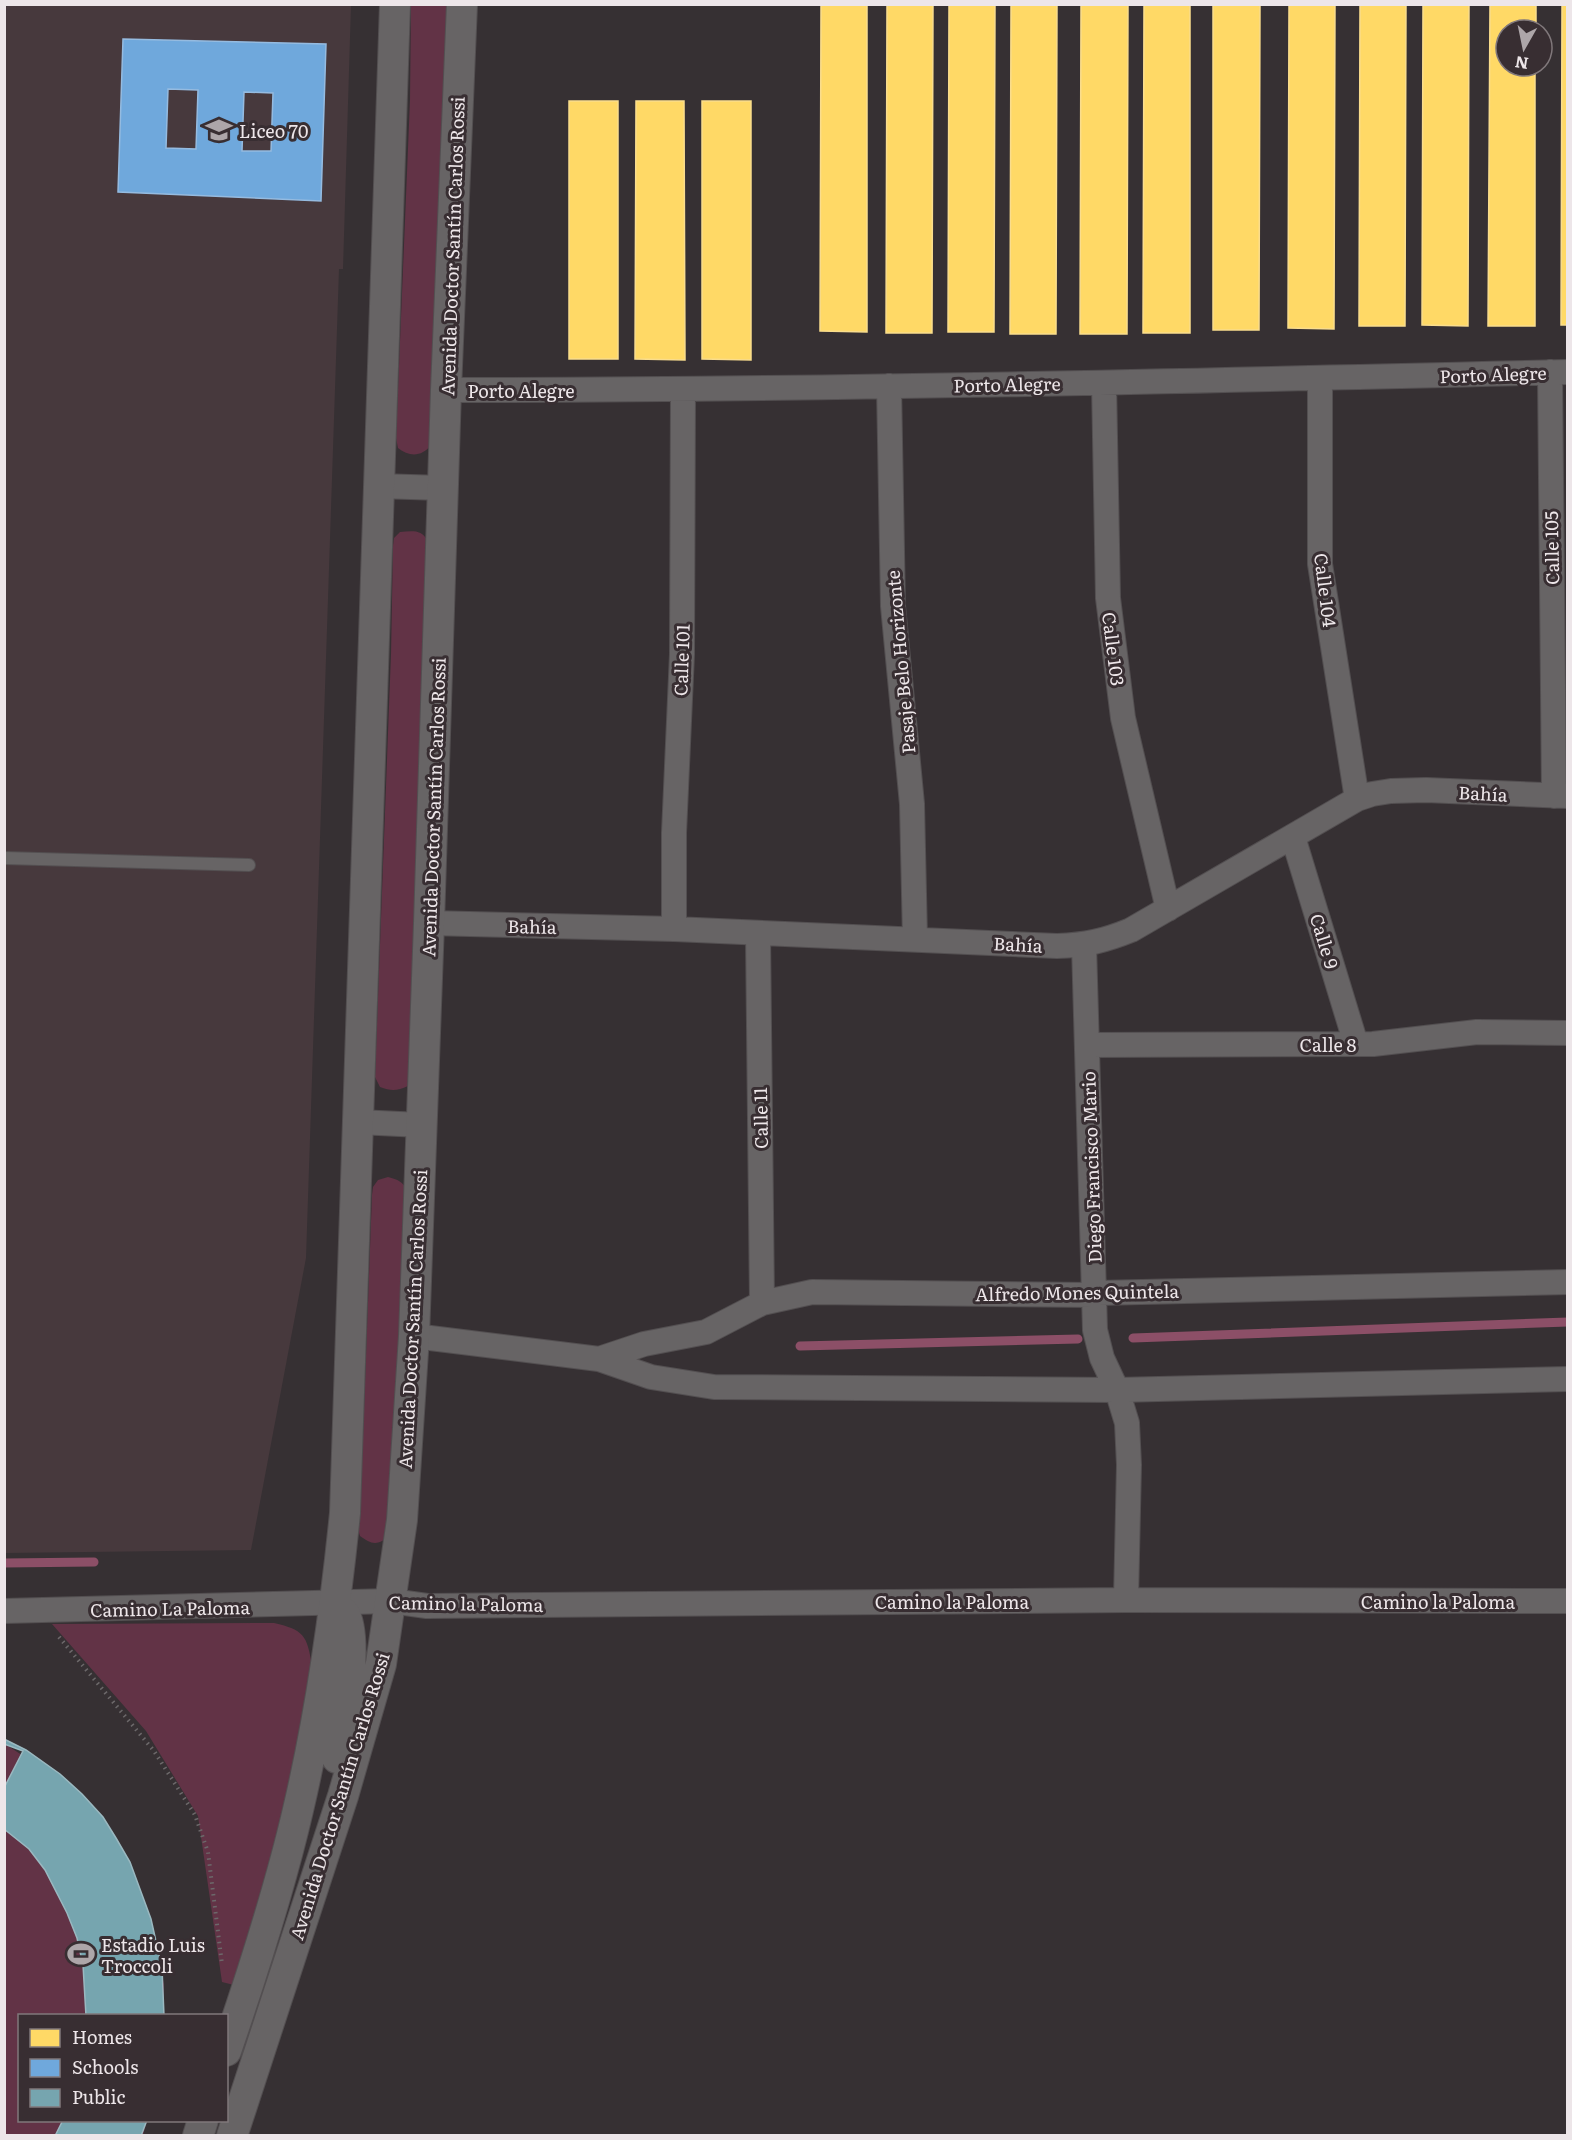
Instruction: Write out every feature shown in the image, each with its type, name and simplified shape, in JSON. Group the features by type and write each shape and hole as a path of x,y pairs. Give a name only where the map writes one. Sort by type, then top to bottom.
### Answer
{"street":[{"name":"Avenida Doctor Santín Carlos Rossi","path":"228,2045 256,1964 298,1810 336,1604 345,1513 395,4"},
{"name":"Avenida Doctor Santín Carlos Rossi","path":"232,2136 343,1796 381,1664 402,1520 414,1336 446,390 462,4"},
{"name":"Porto Alegre","path":"446,390 683,390 1320,379 1558,372"},
{"name":"Calle 105","path":"1558,372 1561,796"},
{"name":"Calle 104","path":"1320,379 1320,564 1357,799"},
{"name":"Calle 103","path":"1104,383 1108,598 1123,718 1168,909"},
{"name":"Pasaje Belo Horizonte","path":"890,386 893,606 912,804 915,939"},
{"name":"Calle 101","path":"674,929 674,833 682,654 683,390"},
{"path":"378,486 443,488"},
{"name":"Bahía","path":"429,923 674,929 1057,946 1084,945 1104,941 1131,930 1357,799 1372,794 1414,791 1561,796"},
{"name":"Calle 9","path":"1293,837 1356,1044"},
{"name":"Calle 11","path":"758,934 762,1303"},
{"name":"Diego Francisco Mario","path":"1084,945 1095,1330 1127,1423 1130,1465 1126,1600"},
{"name":"Calle 8","path":"1087,1045 1373,1044 1477,1032 1568,1033"},
{"path":"358,1122 421,1125"},
{"name":"Alfredo Mones Quintela","path":"598,1359 644,1344 706,1332 762,1303 812,1292 1095,1295 1098,1293 1568,1282"},
{"name":"Alfredo Mones Quintela","path":"414,1336 598,1359 651,1377 714,1387 1117,1390 1568,1379"},
{"name":"Camino la Paloma","path":"336,1604 391,1601 427,1606 1126,1600 1568,1601"},
{"path":"336,1604 346,1617 351,1639 343,1725 336,1761 343,1796"},
{"name":"Camino La Paloma","path":"4,1611 336,1604"}],"lane":[{"path":"4,858 249,865"}],"path":[{"path":"39,1611 154,1751 195,1815 208,1852 223,1971 242,2004"}],"shaded area":[{"path":"4,5 351,5 343,269 339,269 306,1258 251,1550 5,1553"},
{"path":"411,5 447,5 431,445 420,454 407,453 398,448 396,438 410,100"},
{"path":"400,532 419,532 427,540 410,1077 408,1086 394,1090 380,1087 375,1077 393,546 394,538"},
{"path":"388,1177 400,1181 407,1191 392,1498 384,1540 374,1543 360,1536 357,1526 363,1436 372,1195 373,1187 378,1180"},
{"path":"274,1623 292,1628 302,1636 308,1647 312,1666 283,1815 234,1985 222,1982 198,1816 146,1731 52,1624"},
{"name":"Estadio Luis Troccoli","path":"5,1744 71,1787 150,1924 164,1984 164,2014 18,2014 18,2122 147,2122 143,2135 5,2135"}],"building: Homes":[{"path":"821,4 867,4 867,332 820,331"},
{"path":"887,4 933,4 932,333 886,333"},
{"path":"949,4 995,4 994,332 948,332"},
{"path":"1011,4 1057,4 1056,334 1010,334"},
{"path":"1081,4 1128,4 1127,334 1080,334"},
{"path":"1144,4 1190,4 1190,333 1143,333"},
{"path":"1213,4 1260,4 1259,330 1213,330"},
{"path":"1289,4 1335,4 1334,329 1288,328"},
{"path":"1360,4 1406,4 1405,326 1359,326"},
{"path":"1423,4 1469,4 1468,326 1422,325"},
{"path":"1490,4 1536,4 1536,18 1494,18 1494,78 1535,78 1535,326 1488,326"},
{"path":"1562,4 1568,4 1568,325 1561,325"},
{"path":"569,101 618,101 618,359 569,359"},
{"path":"636,101 684,101 685,360 635,359"},
{"path":"702,101 751,101 751,360 702,359"}],"building: Schools":[{"path":"123,39 326,44 321,201 118,192","holes":["168,89 198,90 196,149 166,148","244,92 273,93 271,151 242,151"]}],"building: Public":[{"path":"4,1739 26,1750 60,1774 82,1794 103,1817 130,1862 151,1919 162,1968 164,2014 86,2014 83,1965 77,1938 67,1913 45,1870 29,1849 4,1829 4,1788 23,1751 4,1744"},
{"path":"62,2122 146,2122 141,2136 55,2136"}],"waterway":[{"path":"1133,1338 1568,1322"},
{"path":"800,1346 1078,1339"},
{"path":"4,1563 94,1562"}],"place":[{"name":"Liceo 70","path":"219,130"},
{"name":"Estadio Luis Troccoli","path":"81,1954"}]}
